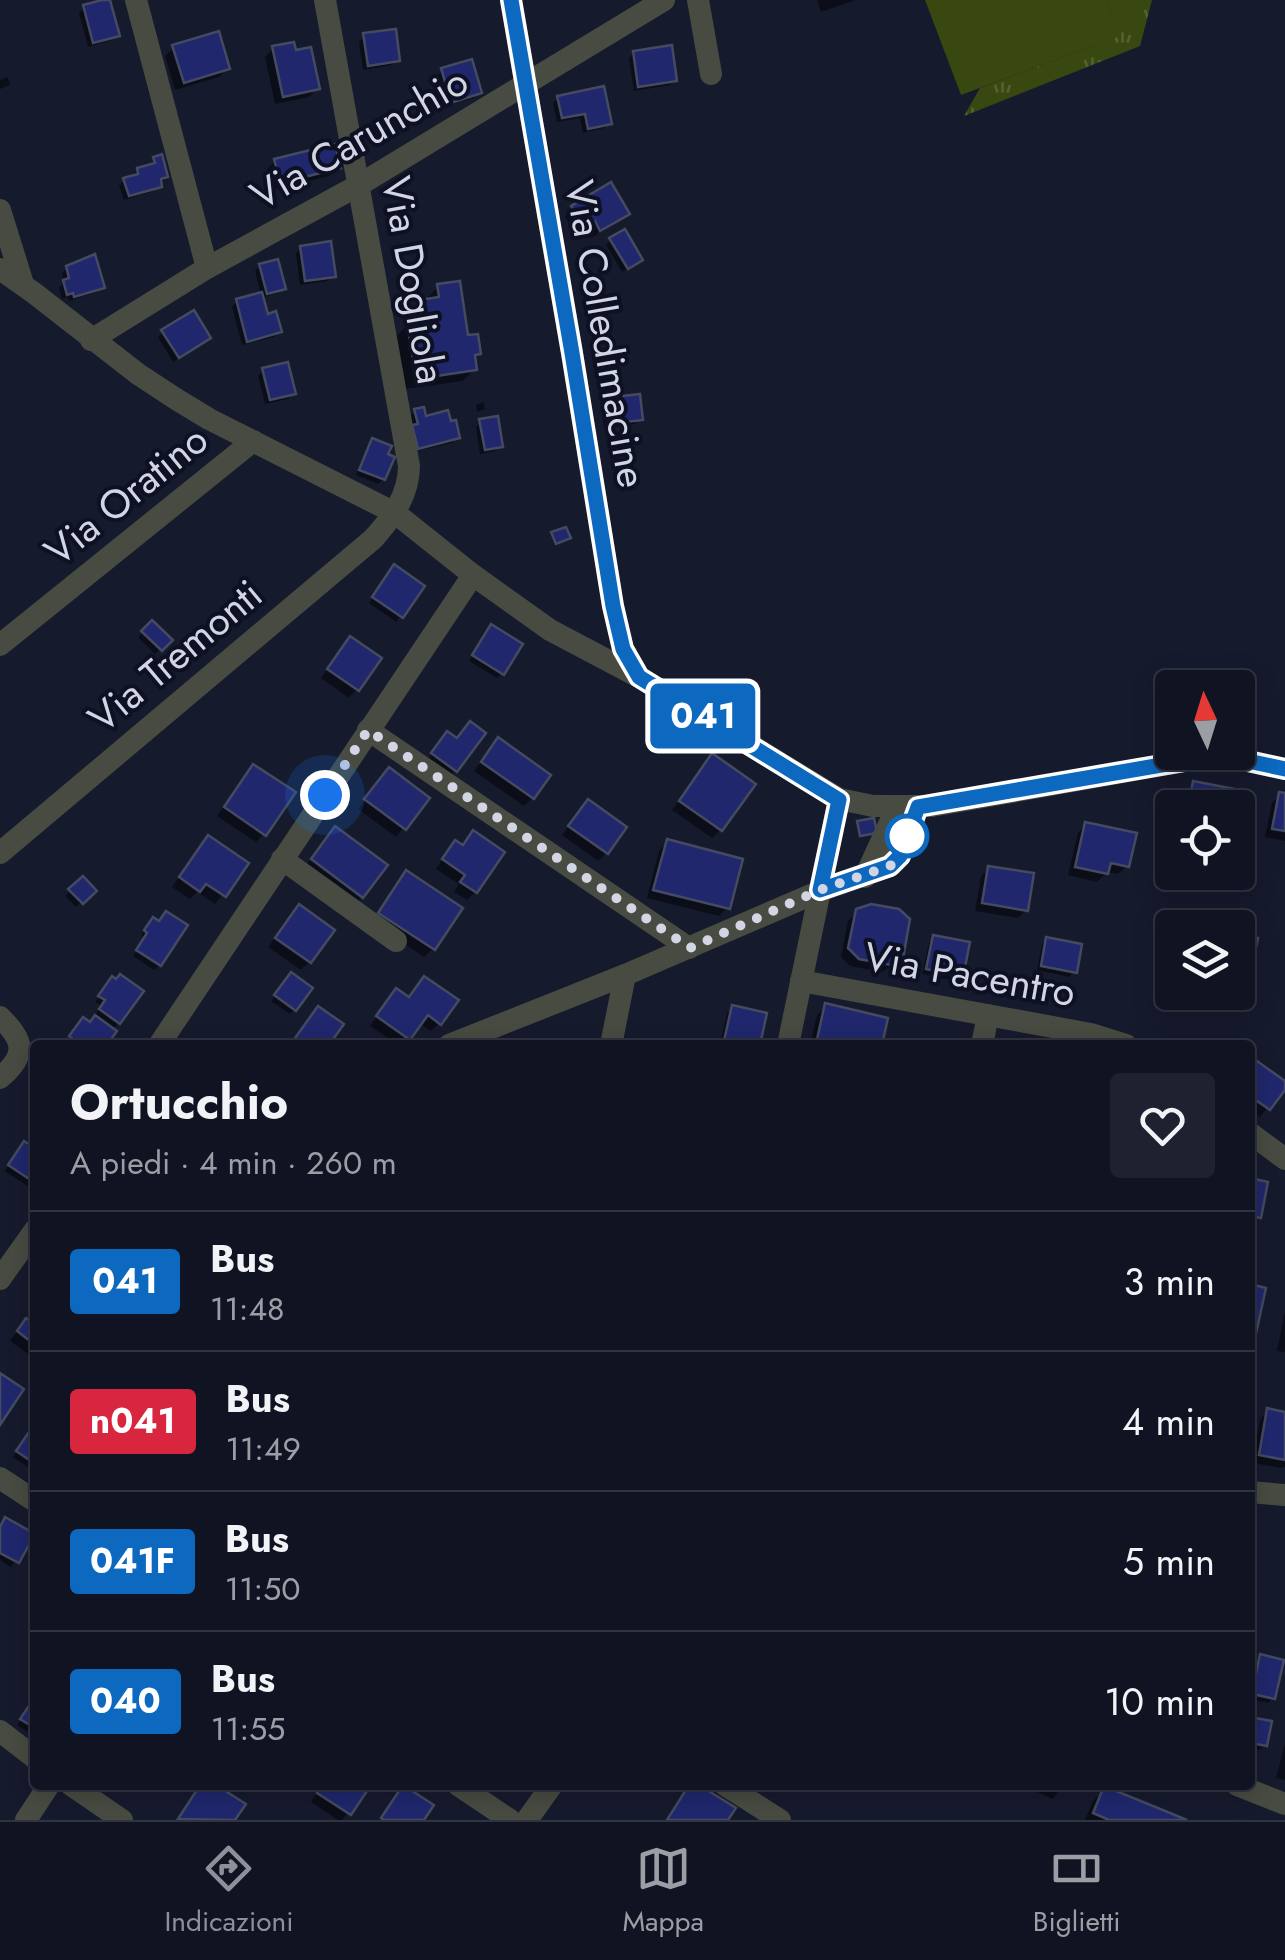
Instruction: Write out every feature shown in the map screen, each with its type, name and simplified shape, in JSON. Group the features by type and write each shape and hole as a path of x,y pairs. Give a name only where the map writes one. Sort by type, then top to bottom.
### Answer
{"street":[{"path":"136,0 206,268"},
{"name":"Via Dogliola","path":"326,0 408,466 408,483 395,513"},
{"name":"Via Colledimacine","path":"511,0 613,606 623,649 639,677"},
{"name":"Via Carunchio","path":"91,340 206,268 359,185 664,0"},
{"path":"698,0 710,74"},
{"path":"0,210 23,284"},
{"path":"0,270 176,399 395,513 473,576 550,630 639,677 839,800 907,807 1202,758 1248,761 1285,769"},
{"name":"Via Oratino","path":"0,645 253,441"},
{"name":"Via Tremonti","path":"0,853 373,538 395,513"},
{"path":"162,1040 473,576"},
{"path":"368,730 690,948"},
{"path":"789,1040 839,800"},
{"path":"462,1040 690,948 820,890 890,866 900,856 907,807"},
{"path":"282,860 396,941"},
{"path":"613,1040 624,975"},
{"name":"Via Pacentro","path":"800,981 1110,1040"},
{"path":"983,1040 988,1015"},
{"path":"0,1017 15,1033 19,1050 15,1065 0,1078"},
{"path":"1255,1137 1285,1159"},
{"path":"0,1279 30,1237"},
{"path":"0,1478 30,1498"},
{"path":"1255,1492 1285,1495"},
{"path":"0,1731 30,1754"},
{"path":"26,1820 45,1790"},
{"path":"78,1790 122,1820"},
{"path":"465,1790 510,1820"},
{"path":"528,1820 549,1790"},
{"path":"732,1790 776,1819"},
{"path":"1250,1790 1285,1804"}],"green space":[{"path":"925,0 1106,0 1120,36 961,95"},
{"path":"1106,0 1152,0 1140,46 964,116 980,88 1119,36"}],"building":[{"path":"110,0 120,36 93,43 83,5"},
{"path":"396,29 400,61 368,66 363,33"},
{"path":"219,31 230,69 184,83 172,45"},
{"path":"294,42 296,50 311,47 320,89 283,97 272,46"},
{"path":"672,45 677,81 638,87 633,51"},
{"path":"472,59 482,93 451,103 441,68"},
{"path":"604,86 612,124 588,129 585,114 562,118 557,96"},
{"path":"335,144 341,168 280,183 274,159"},
{"path":"162,154 168,177 161,179 162,187 129,196 123,178 138,174 137,168 155,163 153,157"},
{"path":"611,182 630,214 600,231 595,221 584,228 571,206"},
{"path":"625,229 643,260 628,269 609,238"},
{"path":"331,241 336,277 305,281 300,246"},
{"path":"95,254 105,288 74,297 73,293 67,295 63,280 69,278 66,266"},
{"path":"278,259 286,289 267,294 259,264"},
{"path":"460,281 468,335 478,334 481,354 475,355 477,370 416,379 407,322 421,314 419,300 439,297 437,284"},
{"path":"262,292 268,314 276,311 282,332 247,342 236,299"},
{"path":"194,310 211,338 179,358 161,330"},
{"path":"288,362 296,394 270,400 262,368"},
{"path":"640,394 643,420 608,424 605,398"},
{"path":"424,407 426,416 448,410 451,421 456,420 460,438 418,449 412,425 418,424 414,409"},
{"path":"498,416 503,447 485,450 479,419"},
{"path":"372,438 392,446 388,454 395,457 385,480 359,470"},
{"path":"566,527 571,538 556,544 551,532"},
{"path":"394,564 425,586 403,618 372,597"},
{"path":"152,620 173,640 162,651 141,631"},
{"path":"491,624 523,644 504,675 472,655"},
{"path":"350,636 382,658 359,691 327,669"},
{"path":"470,721 486,733 457,772 431,753 447,731 457,738"},
{"path":"498,737 551,775 534,799 481,762"},
{"path":"712,753 756,784 722,831 679,801"},
{"path":"253,764 296,792 266,836 224,807"},
{"path":"389,767 430,798 406,830 364,799"},
{"path":"1193,781 1240,790 1191,790"},
{"path":"1279,792 1285,793 1285,831 1272,829"},
{"path":"588,799 627,827 608,854 568,826"},
{"path":"874,818 877,833 860,836 857,821"},
{"path":"1085,822 1137,833 1129,867 1111,863 1108,874 1075,867"},
{"path":"335,826 388,865 363,898 311,859"},
{"path":"473,830 505,852 477,893 460,882 465,875 442,859 455,840 463,845"},
{"path":"208,835 249,863 226,897 206,884 200,892 179,877"},
{"path":"667,839 743,859 730,909 653,890"},
{"path":"988,866 1034,873 1028,911 982,903"},
{"path":"406,870 463,908 435,950 378,913"},
{"path":"83,876 97,891 83,904 68,889"},
{"path":"299,904 335,930 311,963 275,938"},
{"path":"871,904 899,909 910,919 903,959 891,965 859,959 848,948 856,909"},
{"path":"166,911 188,925 161,966 136,950 153,917 159,921"},
{"path":"933,935 970,942 963,977 926,969"},
{"path":"1046,937 1082,944 1077,973 1041,966"},
{"path":"291,972 313,988 296,1011 274,995"},
{"path":"120,974 144,991 120,1024 99,1009 105,1000 98,996 112,976 116,979"},
{"path":"424,976 459,1000 441,1025 428,1015 410,1040 376,1016 396,988 409,997"},
{"path":"825,1003 888,1018 883,1040 817,1040"},
{"path":"732,1005 767,1013 761,1040 724,1040"},
{"path":"318,1006 344,1024 333,1040 294,1040"},
{"path":"95,1015 117,1031 111,1040 74,1040 69,1036 83,1017 90,1022"},
{"path":"1255,1060 1285,1081 1285,1090 1270,1110 1255,1100"},
{"path":"24,1141 30,1145 30,1180 8,1165"},
{"path":"1255,1179 1268,1182 1261,1218 1255,1217"},
{"path":"1255,1285 1266,1288 1255,1338"},
{"path":"26,1318 30,1321 30,1341 17,1331"},
{"path":"0,1373 24,1389 0,1425"},
{"path":"1267,1408 1285,1412 1285,1460 1259,1455"},
{"path":"30,1430 30,1461 16,1451"},
{"path":"5,1517 30,1531 30,1543 19,1563 0,1553 0,1527"},
{"path":"1260,1654 1284,1660 1275,1699 1255,1695"},
{"path":"30,1704 30,1725 20,1719"},
{"path":"1255,1718 1272,1721 1267,1746 1255,1744"},
{"path":"197,1790 224,1790 246,1804 235,1820 178,1819"},
{"path":"319,1790 368,1790 351,1815 317,1793"},
{"path":"400,1790 411,1790 434,1805 424,1820 381,1818"},
{"path":"686,1790 707,1790 736,1808 728,1820 667,1820"},
{"path":"1102,1790 1114,1790 1187,1820 1109,1820 1093,1813"}],"bus line":[{"name":"041","path":"511,0 623,649 639,677 839,800 820,890 890,866 900,856 918,807 1202,758 1248,761 1285,769"}],"route":[{"path":"325,795 368,730 690,948 820,890 890,866 900,856 909,832 907,836"}]}
